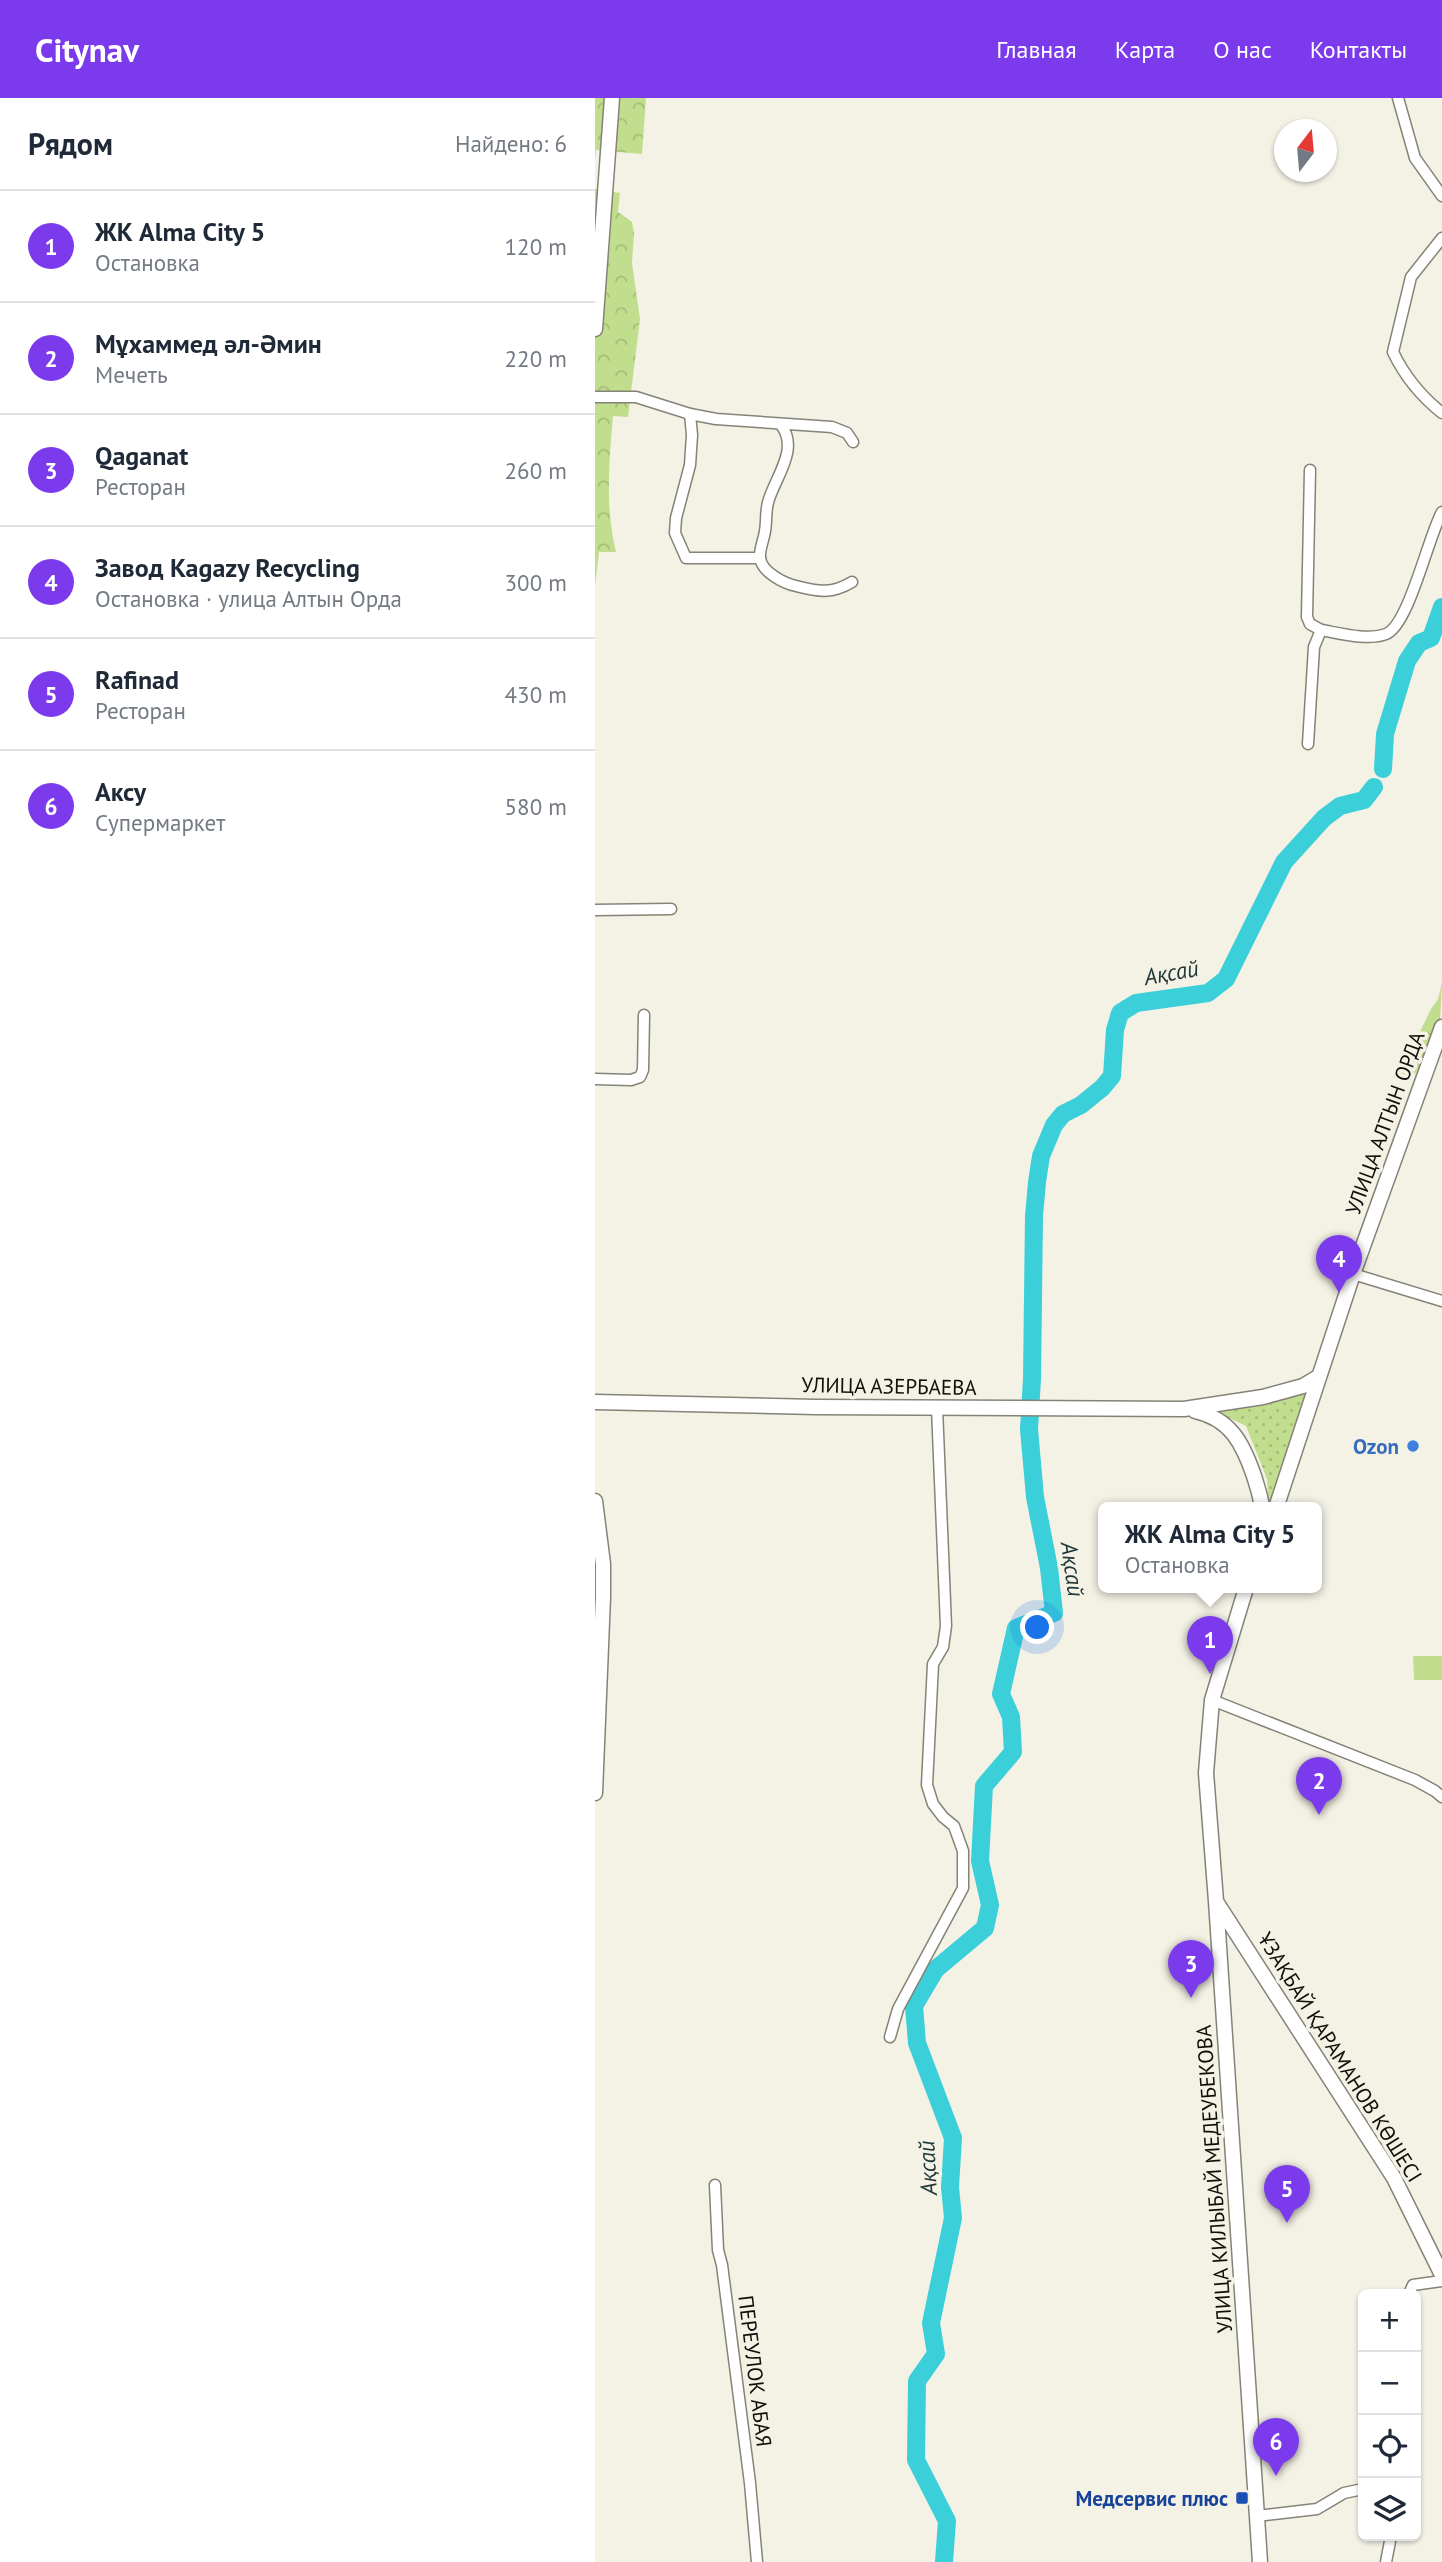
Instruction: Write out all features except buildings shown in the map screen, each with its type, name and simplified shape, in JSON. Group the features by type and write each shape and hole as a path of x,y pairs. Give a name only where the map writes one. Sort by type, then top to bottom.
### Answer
{"main road":[{"path":"595,329 612,98"},
{"name":"УЛИЦА АЛТЫН ОРДА","path":"1318,1377 1442,1027"},
{"path":"1278,1502 1318,1377"},
{"name":"УЛИЦА АЗЕРБАЕВА","path":"595,1402 1070,1410 1184,1409 1263,1396 1303,1386 1318,1377"},
{"name":"УЛИЦА АЗЕРБАЕВА","path":"1184,1409 1209,1414 1239,1438 1254,1476 1260,1502"},
{"path":"595,1502 603,1564 595,1793"},
{"name":"УЛИЦА КИЛЫБАЙ МЕДЕУБЕКОВА","path":"1244,1593 1212,1700 1206,1773 1260,2562"},
{"name":"ҰЗАҚБАЙ ҚАРАМАНОВ КӨШЕСІ","path":"1216,1901 1394,2178 1442,2275"}],"street":[{"path":"1398,98 1415,158 1442,196"},
{"path":"1442,238 1411,277 1393,352 1401,367 1430,404 1442,413"},
{"path":"595,397 636,397 716,419 832,427 847,433 853,442"},
{"path":"690,414 690,465 675,518 675,533 686,558 760,558"},
{"path":"781,425 788,434 789,442 782,472 769,500 760,558 766,569 786,584 814,591 838,591 852,582"},
{"path":"1310,470 1307,617 1310,624 1321,630 1370,636 1388,633 1396,625 1409,599 1433,528 1442,512"},
{"path":"1308,744 1314,647 1321,630"},
{"path":"595,910 671,909"},
{"path":"595,1079 631,1080 640,1077 643,1070 645,1015"},
{"path":"1353,1274 1442,1301"},
{"path":"890,2037 898,2009 963,1888 963,1851 954,1825 943,1817 933,1804 927,1785 933,1664 943,1647 946,1626 937,1408"},
{"path":"1212,1700 1415,1780 1435,1790 1442,1797"},
{"name":"ПЕРЕУЛОК АБАЯ","path":"715,2185 718,2250 750,2483 757,2562"},
{"path":"1411,2289 1413,2285 1442,2281"},
{"path":"1257,2516 1317,2509 1343,2493 1358,2490"},
{"path":"1386,2562 1390,2541"}],"green space":[{"path":"595,98 646,98 642,154 596,150 595,160"},
{"path":"595,189 620,193 618,212 632,222 632,263 640,319 628,417 613,416 609,501 616,552 599,552 595,586"},
{"path":"1442,983 1440,1021 1434,1026 1429,1048 1413,1076 1408,1081 1402,1081 1401,1071 1438,999"},
{"path":"1306,1394 1273,1502 1269,1502 1267,1479 1246,1426 1211,1409 1254,1406"},
{"path":"1413,1656 1442,1656 1442,1680 1414,1680"}],"waterway":[{"name":"Ақсай","path":"1383,769 1385,734 1407,661 1419,643 1431,638 1442,607"},
{"name":"Ақсай","path":"944,2562 947,2521 916,2460 917,2381 936,2354 931,2323 953,2218 950,2187 953,2138 917,2043 914,2006 936,1969 985,1928 990,1905 980,1861 984,1786 1013,1752 1011,1717 1001,1694 1016,1628 1054,1613 1049,1568 1035,1497 1029,1429 1034,1216 1041,1156 1054,1125 1063,1114 1081,1105 1112,1076 1115,1030 1120,1013 1136,1003 1208,993 1226,979 1284,862 1324,818 1340,806 1364,800 1374,787"}],"place":[{"name":"Завод Kagazy Recycling","path":"1339,1293"},
{"name":"Ozon","path":"1413,1446"},
{"name":"ЖК Alma City 5","path":"1210,1674"},
{"name":"Мұхаммед әл-Әмин","path":"1319,1815"},
{"name":"Qaganat","path":"1191,1998"},
{"name":"Rafinad","path":"1287,2223"},
{"name":"Аксу","path":"1276,2476"},
{"name":"Медсервис плюс","path":"1242,2498"}]}
